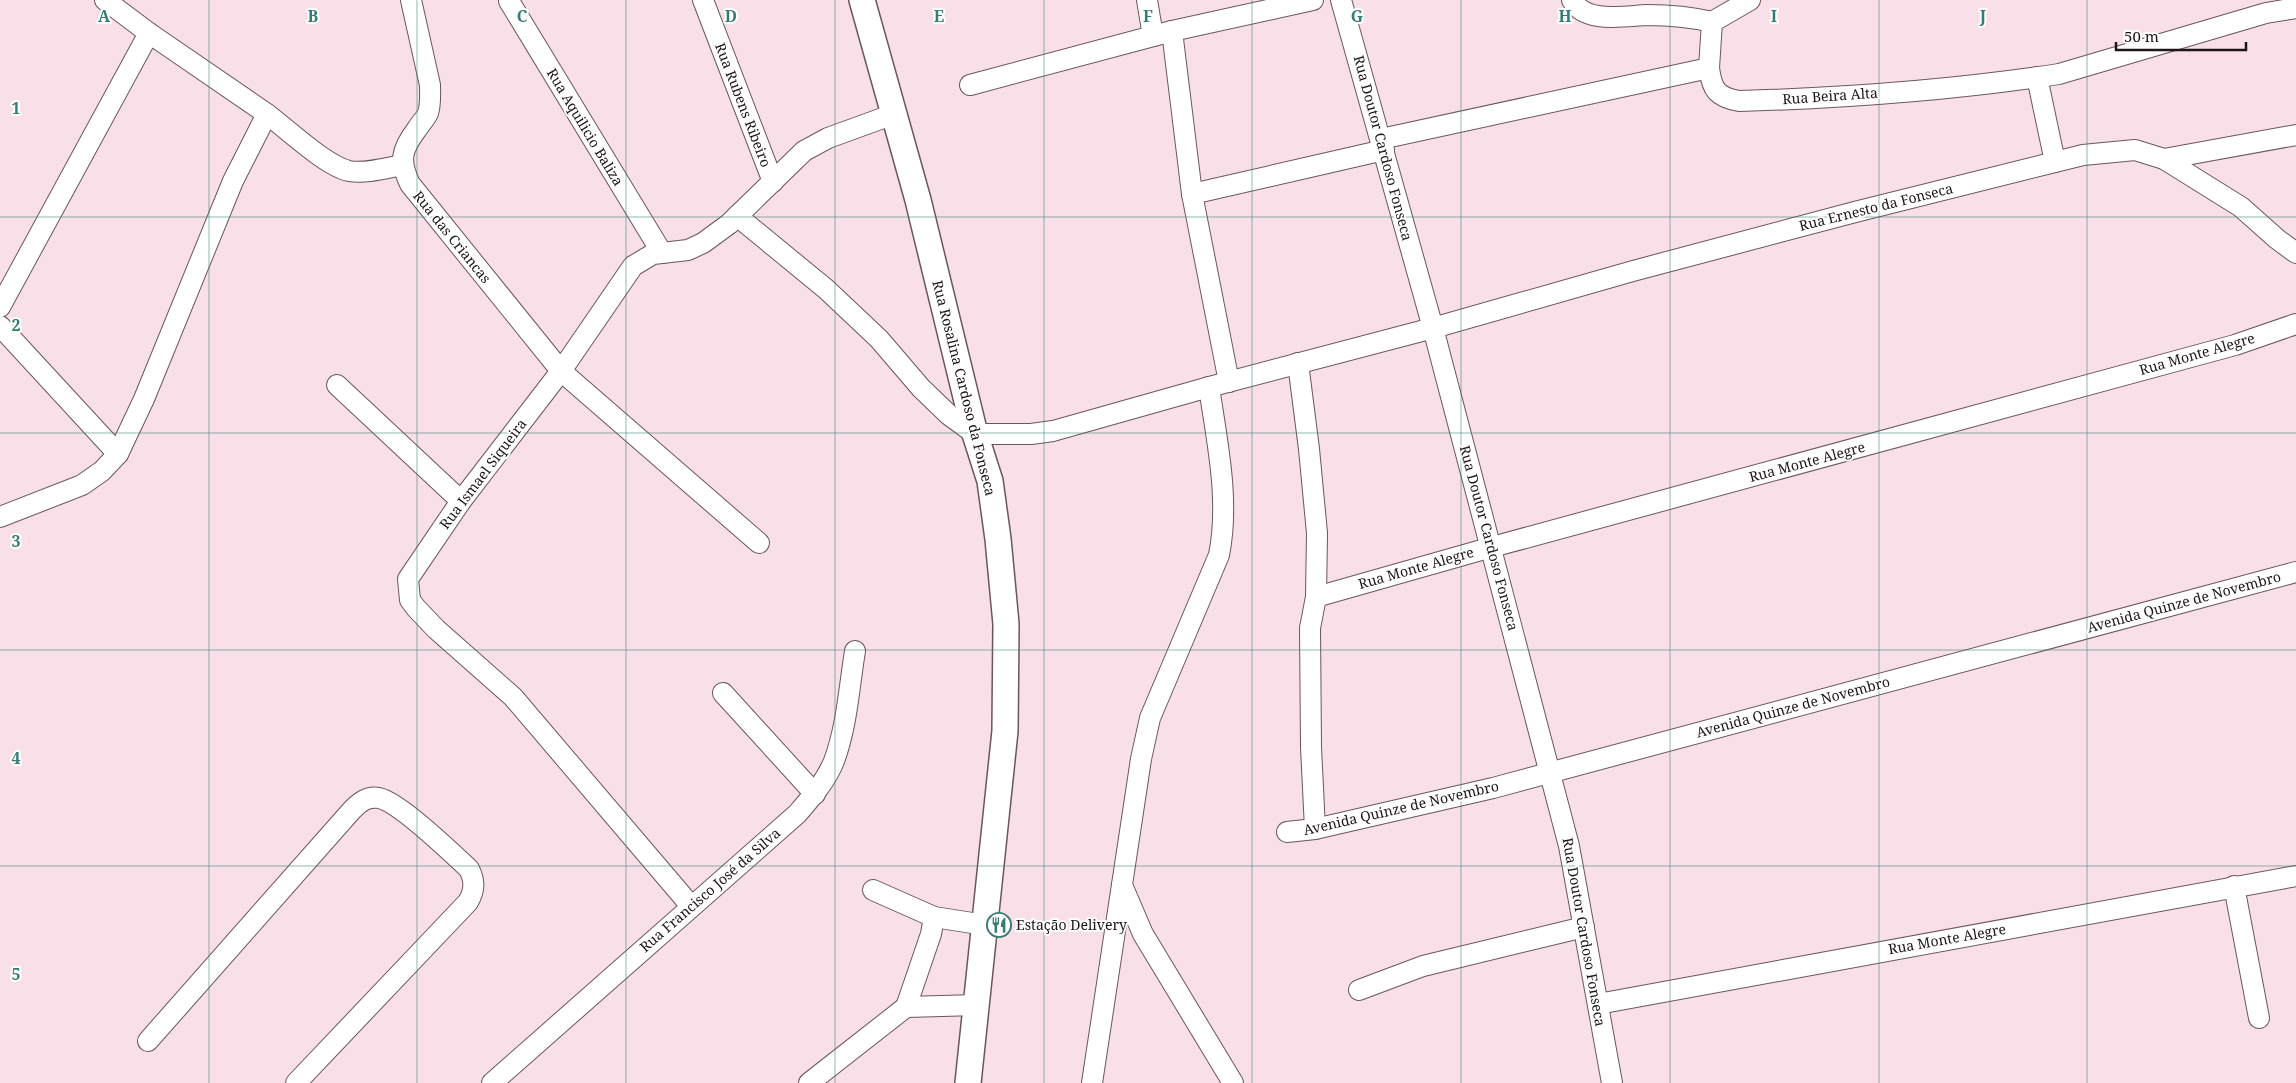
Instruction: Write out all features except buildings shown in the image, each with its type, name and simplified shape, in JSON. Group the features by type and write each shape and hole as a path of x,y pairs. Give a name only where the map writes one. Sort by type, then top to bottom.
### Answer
{"street":[{"path":"105,0 149,33 267,114 335,166 350,171 371,171 403,165 404,151 408,140 428,113 430,85 411,0"},
{"name":"Rua Rubens Ribeiro","path":"703,0 773,182"},
{"name":"Rua Rosalina Cardoso da Fonseca","path":"862,0 918,200 975,434 990,481 998,539 1006,624 1006,731 968,1083"},
{"path":"1147,0 1163,34 1229,382"},
{"path":"970,85 1163,34 1313,0"},
{"name":"Rua Doutor Cardoso Fonseca","path":"1340,0 1434,328 1570,846 1612,1083"},
{"path":"1572,0 1575,7 1583,12 1605,16 1676,16 1712,22 1750,0"},
{"name":"Rua Aquilicio Baliza","path":"509,1 662,253"},
{"name":"Rua Beira Alta","path":"1709,68 1711,82 1717,92 1727,99 1739,101 1886,93 2037,77 2059,74 2292,5"},
{"path":"1192,194 1382,144 1709,68 1712,22"},
{"path":"0,307 149,33"},
{"path":"2037,77 2055,162"},
{"path":"0,517 82,485 102,471 118,454 144,399 233,181 267,114"},
{"name":"Rua Ismael Siqueira","path":"691,906 513,697 436,629 410,600 408,579 462,501 561,370 633,266 652,254 688,250 703,243 737,216 804,150 828,138 894,114"},
{"path":"2164,159 2296,135"},
{"name":"Rua Ernesto da Fonseca","path":"975,434 1031,434 1053,431 1209,387 1434,328 1642,268 2055,162 2111,151 2134,150 2164,159 2241,207 2296,253"},
{"name":"Rua das Criancas","path":"403,165 410,184 419,197 561,370 759,544"},
{"path":"737,216 826,289 879,339 921,388 949,415 975,434"},
{"name":"Rua Monte Alegre","path":"1316,597 1492,547 2235,345 2296,324"},
{"path":"0,326 118,454"},
{"path":"1298,363 1317,533 1316,597 1310,628 1310,747 1315,829"},
{"path":"337,385 462,501"},
{"path":"1092,1083 1141,759 1150,718 1219,555 1224,530 1220,463 1209,387"},
{"name":"Avenida Quinze de Novembro","path":"1287,832 1315,829 1493,788 1550,771 2296,572"},
{"name":"Rua Francisco José da Silva","path":"492,1083 796,814 815,794 834,762 843,730 855,651"},
{"path":"723,693 815,794"},
{"path":"148,1041 352,810 361,801 369,798 380,798 403,812 469,868 474,887 472,895 462,909 296,1083"},
{"name":"Rua Monte Alegre","path":"1598,1004 2296,876"},
{"path":"1122,885 1143,934 1233,1083"},
{"path":"2234,886 2259,1018"},
{"path":"873,890 934,917 985,925"},
{"path":"809,1083 906,1007 931,934 934,917"},
{"path":"1359,990 1423,966 1584,927"},
{"path":"906,1007 977,1005"}],"place":[{"name":"Estação Delivery","path":"999,925"}]}
